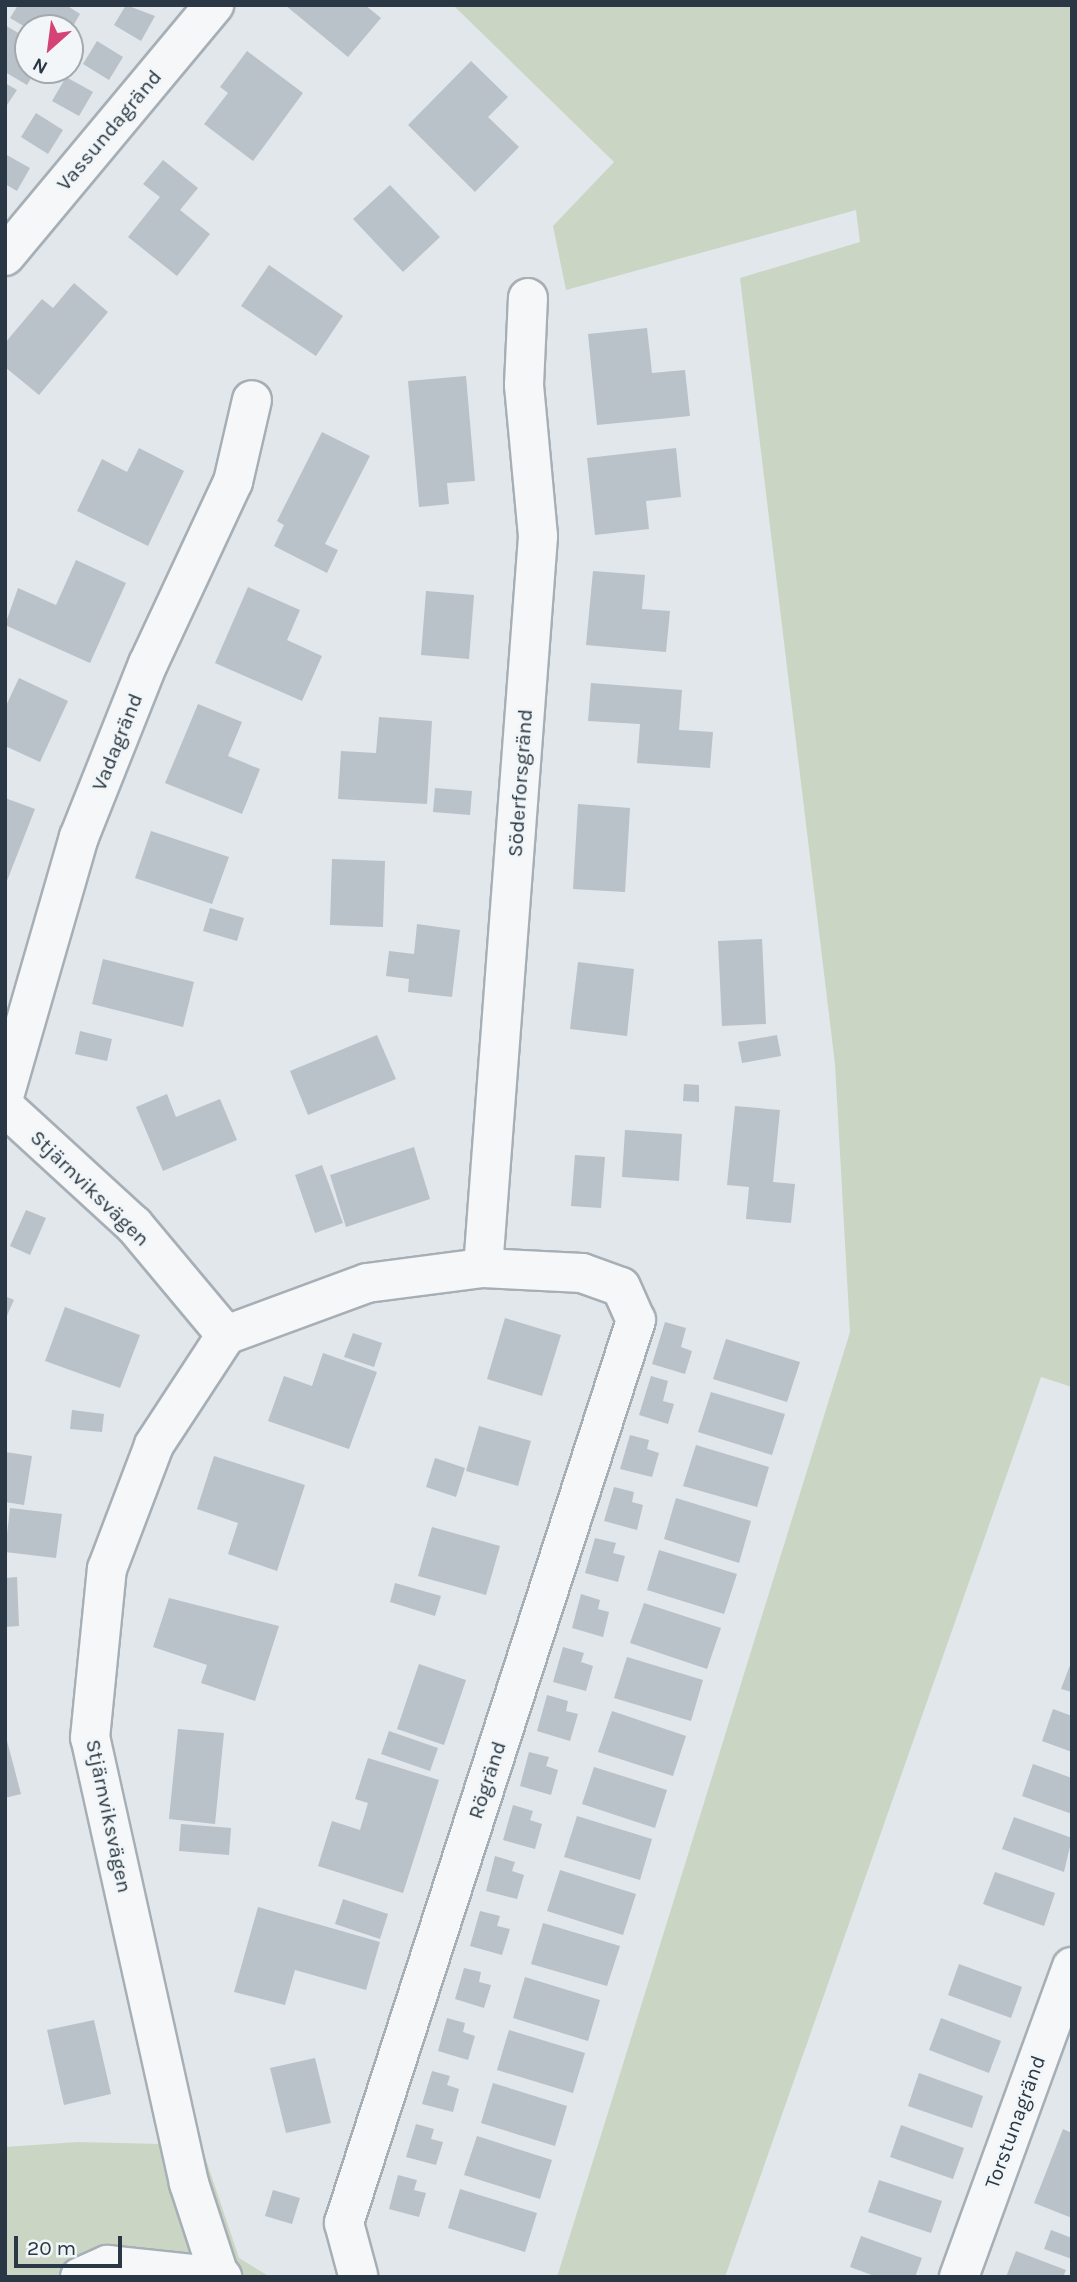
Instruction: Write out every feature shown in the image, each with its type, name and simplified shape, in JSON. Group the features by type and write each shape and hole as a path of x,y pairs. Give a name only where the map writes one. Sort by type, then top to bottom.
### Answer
{"street":[{"name":"Vassundagränd","path":"5,256 214,5"},
{"name":"Söderforsgränd","path":"483,1268 538,536 524,385 528,298"},
{"name":"Vadagränd","path":"5,1093 79,837 148,664 233,482 252,400"},
{"name":"Stjärnviksvägen","path":"5,1107 134,1225 226,1335 155,1445 107,1569 90,1738 190,2183 220,2276"},
{"name":"Rögränd","path":"358,2275 344,2222 636,1320 621,1287 582,1273 483,1268"},
{"path":"226,1335 367,1283 483,1268"},
{"name":"Torstunagränd","path":"959,2277 1072,1966"},
{"path":"80,2277 107,2265 220,2276"}],"green space":[{"path":"453,5 1072,5 1072,1387 1041,1377 725,2277 557,2277 850,1332 835,1064 740,278 860,242 856,210 566,290 553,226 614,162"},
{"path":"78,2142 201,2145 239,2258 270,2277 5,2277 5,2147"}],"building":[{"path":"18,5 66,5 80,14 14,14 14,20 10,18"},
{"path":"126,5 155,16 141,41 114,25"},
{"path":"285,5 365,5 381,18 348,57"},
{"path":"5,25 14,30 14,77 5,72"},
{"path":"97,41 123,57 109,80 84,62"},
{"path":"247,51 303,93 253,161 204,124 228,93 220,87"},
{"path":"471,61 508,97 488,117 519,147 475,192 408,125"},
{"path":"5,83 17,90 5,108"},
{"path":"62,84 79,84 93,92 79,116 52,101"},
{"path":"36,113 63,130 48,154 21,137"},
{"path":"5,154 30,168 17,191 5,184"},
{"path":"163,160 198,188 180,210 210,234 177,276 128,237 160,197 143,184"},
{"path":"390,185 440,237 403,272 353,219"},
{"path":"269,265 343,316 316,356 241,306"},
{"path":"74,283 108,312 39,395 5,367 5,343 42,299 53,308"},
{"path":"647,328 652,373 685,370 690,416 597,425 588,334"},
{"path":"466,376 475,481 447,483 449,504 419,507 408,381"},
{"path":"322,432 370,456 325,544 338,550 327,573 274,546 284,525 277,521"},
{"path":"139,448 184,471 148,546 77,511 102,459 127,472"},
{"path":"676,448 681,497 646,501 649,529 595,535 587,458"},
{"path":"76,560 126,583 90,663 5,625 18,588 56,605"},
{"path":"593,571 645,575 642,609 670,611 666,652 586,645"},
{"path":"248,587 300,610 287,640 322,656 302,701 215,663"},
{"path":"426,591 474,595 469,659 421,655"},
{"path":"19,678 68,701 40,762 5,746 5,708"},
{"path":"591,683 682,690 679,730 713,732 710,768 637,763 640,724 588,721"},
{"path":"198,704 242,722 228,756 260,769 242,814 165,783"},
{"path":"379,717 432,721 427,804 338,799 341,751 376,753"},
{"path":"435,788 472,791 470,815 433,812"},
{"path":"5,798 35,809 5,886"},
{"path":"578,804 630,808 625,892 573,889"},
{"path":"151,831 229,857 212,904 135,878"},
{"path":"332,859 385,861 383,927 330,925"},
{"path":"210,908 244,918 237,941 203,931"},
{"path":"417,924 460,930 452,997 408,992 409,979 386,976 389,951 414,954"},
{"path":"762,939 766,1024 722,1026 718,941"},
{"path":"103,959 194,982 183,1027 92,1004"},
{"path":"578,962 634,969 627,1036 570,1029"},
{"path":"80,1031 112,1039 107,1061 75,1054"},
{"path":"377,1035 396,1079 308,1115 290,1071"},
{"path":"777,1035 781,1056 742,1063 738,1042"},
{"path":"684,1084 699,1085 699,1102 683,1101"},
{"path":"167,1094 176,1117 220,1099 237,1140 163,1171 136,1107"},
{"path":"735,1106 780,1110 773,1182 795,1184 791,1223 746,1219 749,1187 727,1185"},
{"path":"625,1130 682,1134 679,1181 622,1177"},
{"path":"414,1147 430,1199 346,1227 330,1175"},
{"path":"575,1155 605,1157 601,1208 571,1206"},
{"path":"322,1165 343,1223 315,1233 295,1175"},
{"path":"26,1210 46,1218 30,1255 10,1246"},
{"path":"5,1296 14,1300 5,1320"},
{"path":"65,1307 140,1335 120,1388 45,1361"},
{"path":"505,1318 561,1335 542,1396 487,1379"},
{"path":"665,1322 686,1328 681,1347 692,1351 685,1374 652,1364"},
{"path":"353,1333 382,1343 374,1367 344,1357"},
{"path":"726,1339 800,1362 787,1402 713,1379"},
{"path":"323,1353 377,1372 349,1449 268,1421 284,1376 312,1386"},
{"path":"651,1376 668,1381 663,1401 674,1404 668,1424 639,1415"},
{"path":"711,1392 785,1414 772,1455 698,1432"},
{"path":"72,1410 104,1414 102,1432 70,1429"},
{"path":"479,1426 531,1441 518,1486 466,1471"},
{"path":"630,1435 649,1440 647,1449 659,1453 652,1477 620,1469"},
{"path":"696,1445 769,1467 757,1507 683,1486"},
{"path":"5,1452 32,1456 24,1505 5,1502"},
{"path":"214,1456 305,1485 277,1571 228,1554 238,1523 197,1509"},
{"path":"435,1458 465,1468 456,1497 426,1487"},
{"path":"614,1487 634,1492 632,1502 643,1505 637,1530 604,1521"},
{"path":"676,1498 751,1521 739,1563 664,1539"},
{"path":"10,1508 62,1514 56,1558 5,1552"},
{"path":"432,1527 500,1546 486,1595 418,1576"},
{"path":"595,1538 616,1543 613,1553 625,1556 618,1582 585,1573"},
{"path":"659,1550 737,1574 724,1614 647,1590"},
{"path":"17,1577 19,1626 5,1627 5,1578"},
{"path":"395,1583 441,1596 435,1616 390,1602"},
{"path":"581,1594 600,1600 598,1609 609,1612 603,1637 572,1628"},
{"path":"169,1598 279,1626 255,1701 201,1683 207,1665 153,1647"},
{"path":"644,1603 721,1628 707,1669 630,1643"},
{"path":"563,1647 584,1653 581,1662 593,1666 586,1691 553,1682"},
{"path":"627,1657 703,1680 691,1721 614,1698"},
{"path":"1072,1660 1072,1692 1061,1689"},
{"path":"419,1664 466,1680 444,1745 397,1729"},
{"path":"547,1695 568,1701 566,1711 578,1714 570,1741 537,1731"},
{"path":"1053,1709 1072,1716 1072,1752 1042,1741"},
{"path":"612,1711 686,1736 673,1776 598,1752"},
{"path":"178,1729 224,1733 215,1824 169,1819"},
{"path":"389,1731 438,1748 430,1771 381,1754"},
{"path":"5,1733 21,1794 5,1798"},
{"path":"529,1752 549,1757 546,1766 558,1770 551,1795 520,1786"},
{"path":"368,1758 439,1780 403,1893 318,1866 332,1821 360,1830 368,1803 355,1799"},
{"path":"1033,1764 1072,1778 1072,1814 1022,1796"},
{"path":"594,1767 667,1790 655,1828 582,1804"},
{"path":"513,1805 533,1811 530,1820 542,1824 535,1849 503,1840"},
{"path":"577,1816 652,1839 640,1880 564,1857"},
{"path":"1014,1817 1072,1838 1064,1872 1002,1849"},
{"path":"181,1824 231,1828 229,1855 179,1851"},
{"path":"495,1856 515,1862 512,1871 524,1875 517,1899 486,1891"},
{"path":"560,1870 636,1894 623,1935 547,1911"},
{"path":"995,1872 1055,1893 1044,1926 983,1904"},
{"path":"343,1899 388,1914 380,1939 335,1924"},
{"path":"258,1907 380,1942 366,1990 295,1970 285,2005 234,1992"},
{"path":"480,1911 500,1916 497,1926 510,1929 502,1955 470,1946"},
{"path":"543,1923 620,1946 607,1986 531,1964"},
{"path":"959,1964 1022,1987 1011,2018 948,1995"},
{"path":"464,1968 481,1972 479,1982 491,1985 484,2008 455,1999"},
{"path":"525,1977 600,2000 588,2041 513,2018"},
{"path":"447,2018 465,2023 463,2032 475,2036 468,2060 438,2051"},
{"path":"941,2018 1001,2041 989,2073 929,2050"},
{"path":"94,2020 111,2094 64,2105 47,2030"},
{"path":"509,2030 585,2053 573,2093 497,2070"},
{"path":"315,2058 331,2123 286,2133 270,2068"},
{"path":"432,2071 450,2076 447,2085 459,2089 453,2112 422,2104"},
{"path":"919,2073 983,2096 972,2128 908,2106"},
{"path":"493,2083 567,2106 555,2146 481,2123"},
{"path":"416,2124 434,2129 431,2139 443,2142 436,2165 406,2157"},
{"path":"901,2125 964,2148 953,2179 890,2157"},
{"path":"1063,2129 1072,2133 1072,2218 1034,2203"},
{"path":"477,2136 552,2160 540,2199 464,2175"},
{"path":"398,2175 417,2180 414,2190 426,2193 419,2217 389,2209"},
{"path":"879,2180 942,2201 931,2233 868,2212"},
{"path":"460,2189 537,2213 525,2252 448,2228"},
{"path":"273,2190 300,2198 292,2224 265,2216"},
{"path":"1051,2230 1072,2238 1072,2259 1044,2249"},
{"path":"861,2236 922,2258 915,2277 877,2277 850,2267"},
{"path":"1016,2251 1066,2270 1063,2277 1006,2277"}]}
